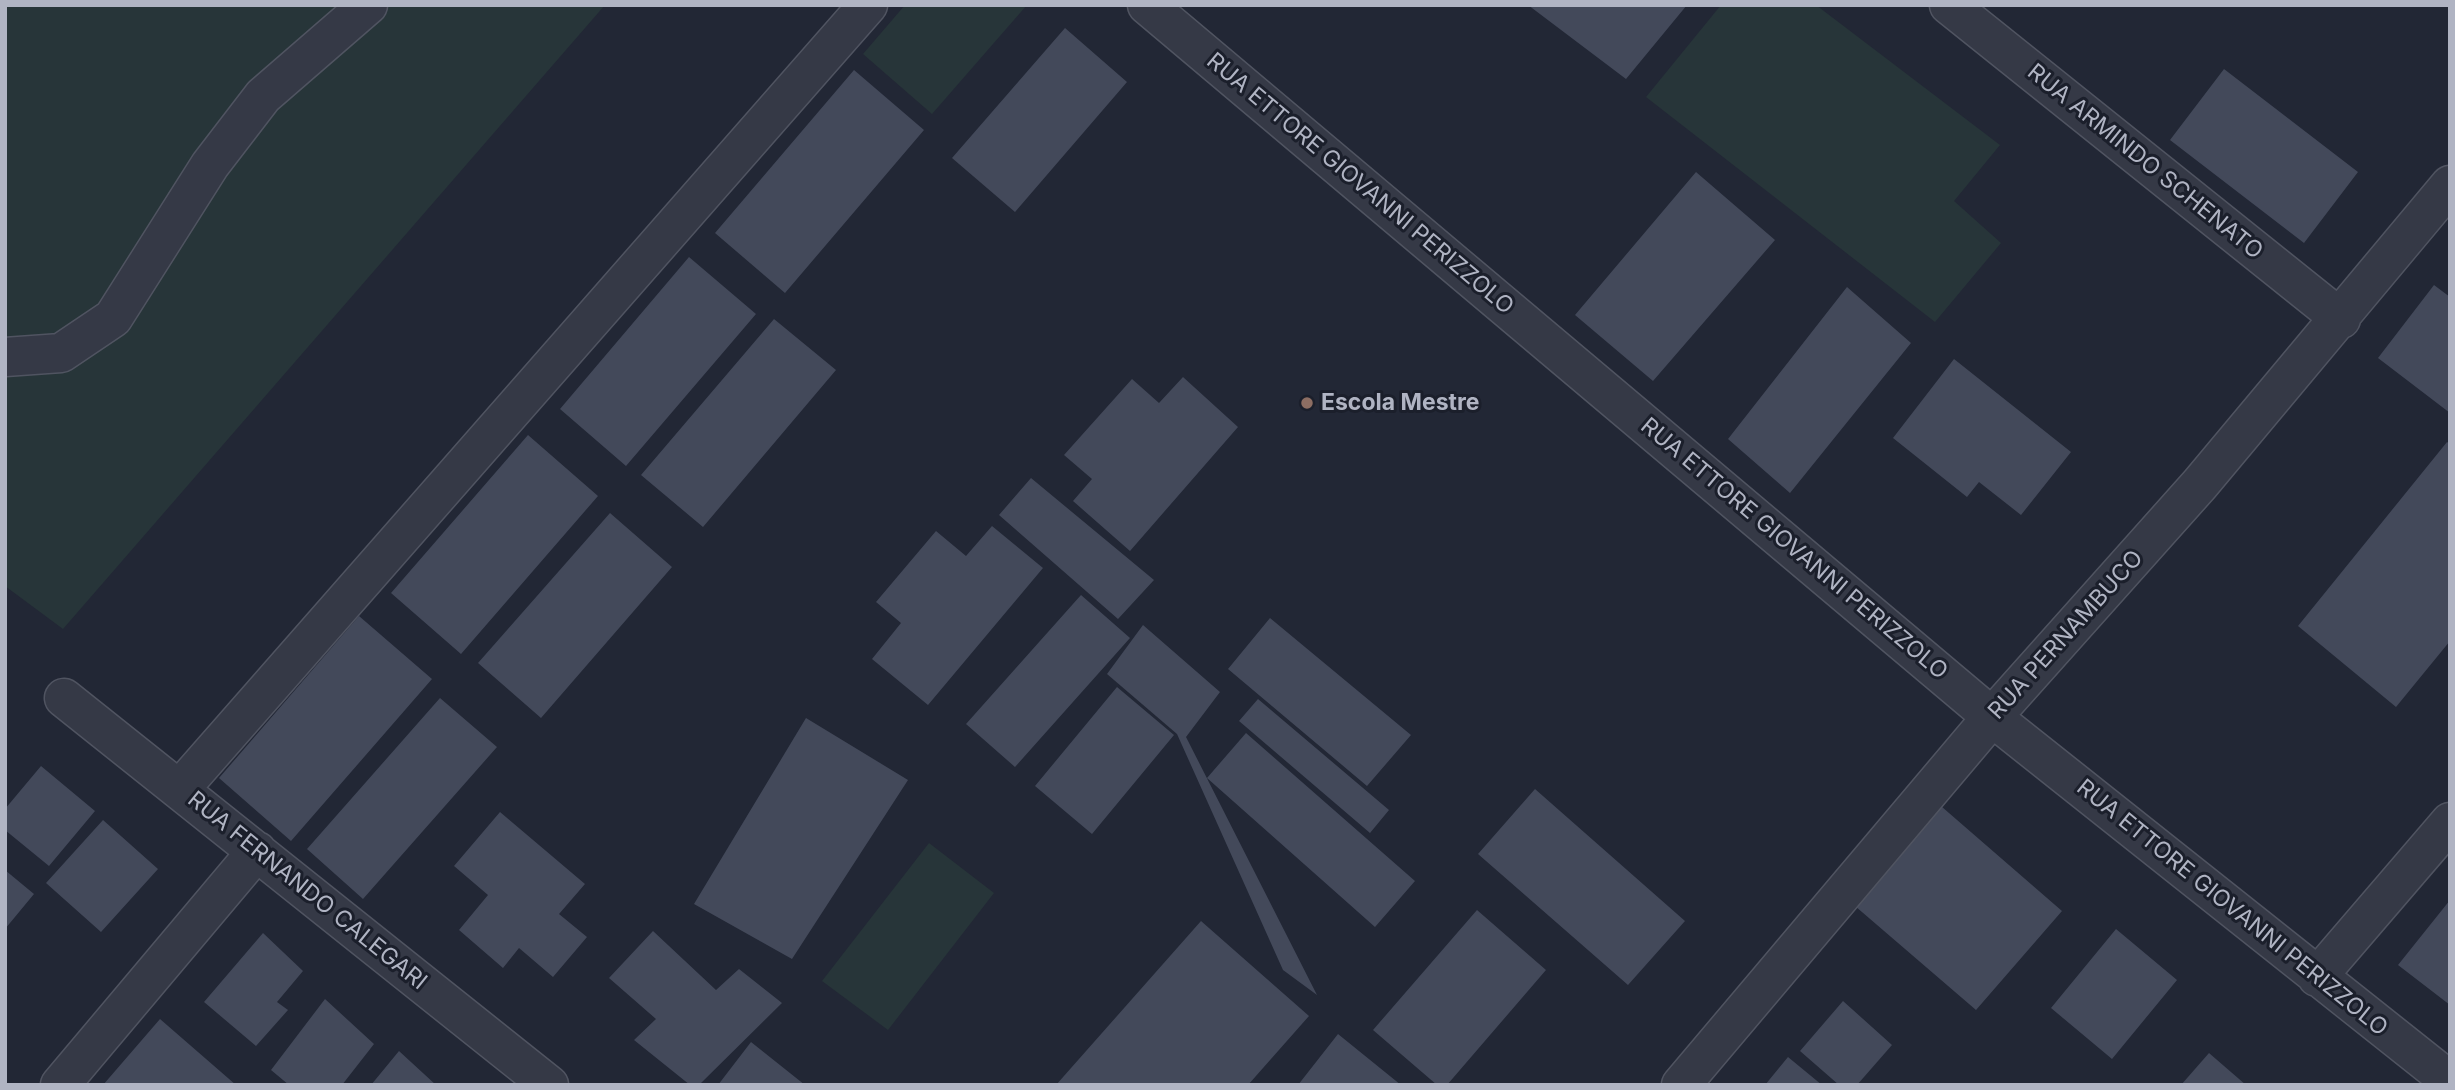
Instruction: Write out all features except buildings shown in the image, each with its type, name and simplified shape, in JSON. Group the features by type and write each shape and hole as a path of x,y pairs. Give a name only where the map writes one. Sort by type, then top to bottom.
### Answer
{"street":[{"path":"5,356 61,353 113,318 210,165 263,96 368,5"},
{"path":"180,789 868,5"},
{"name":"RUA ETTORE GIOVANNI PERIZZOLO","path":"1147,5 1993,716 2450,1081"},
{"name":"RUA ARMINDO SCHENATO","path":"1949,5 2341,319"},
{"name":"RUA PERNAMBUCO","path":"1681,1085 1993,716 2200,484 2341,319 2450,185"},
{"name":"RUA FERNANDO CALEGARI","path":"64,698 549,1085"},
{"path":"2317,977 2450,822"},
{"path":"60,1085 257,851"}],"shaded area":[{"path":"5,5 605,5 63,629 5,586"},
{"path":"905,5 1027,5 932,114 863,54"},
{"path":"1721,5 1816,5 2000,145 1954,201 2001,243 1935,322 1646,97"},
{"path":"929,843 994,893 888,1030 822,981"}],"place":[{"name":"Escola Mestre","path":"1307,403"}]}
